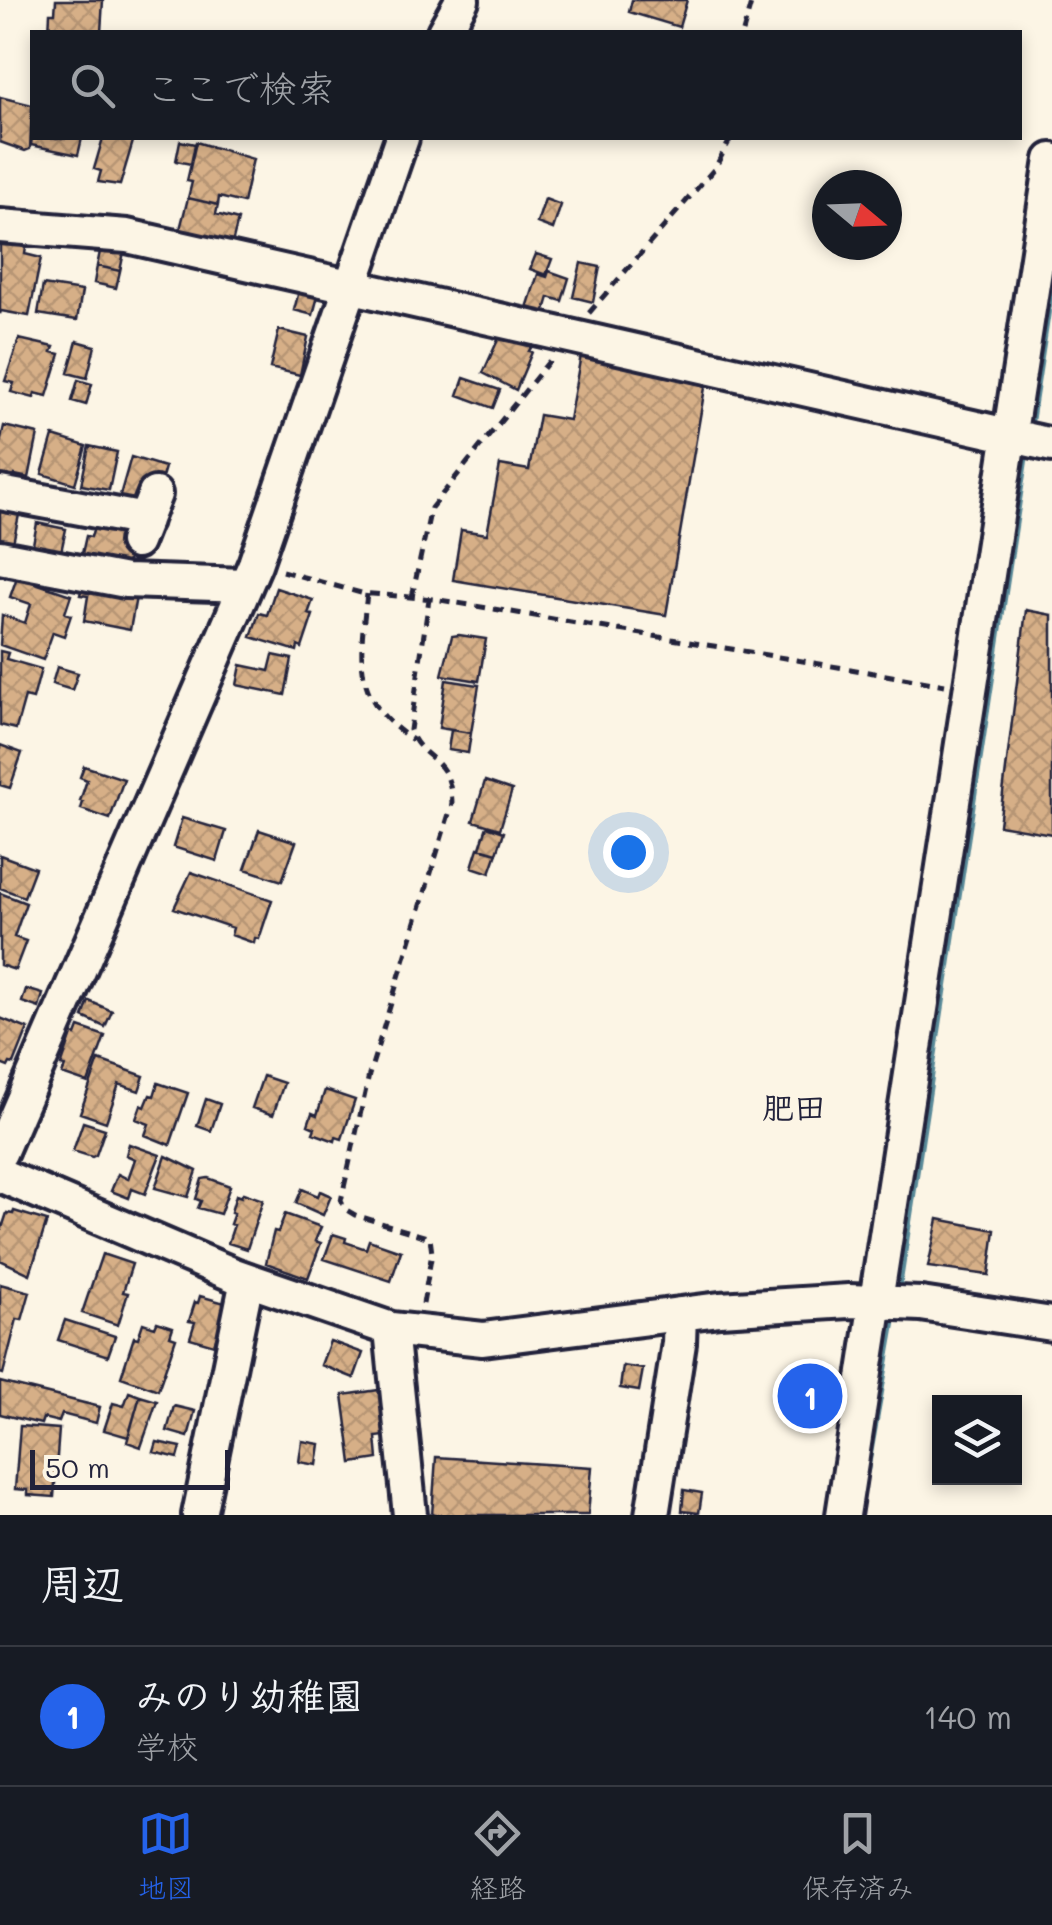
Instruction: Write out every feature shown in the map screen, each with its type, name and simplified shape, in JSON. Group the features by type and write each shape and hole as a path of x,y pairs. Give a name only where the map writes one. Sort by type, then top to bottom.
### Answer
{"street":[{"path":"445,30 462,0"},
{"path":"0,1153 250,574 401,140"},
{"path":"843,1515 892,1302 972,690 1030,440 1052,160"},
{"path":"0,226 127,236 1030,440"},
{"path":"0,493 145,518"},
{"path":"0,557 126,580 250,574"},
{"path":"0,1175 248,1280 405,1331 483,1339 820,1301 892,1302 1052,1324"},
{"path":"199,1515 248,1280"},
{"path":"652,1515 679,1343 680,1314"},
{"path":"405,1331 410,1515"}],"path":[{"path":"744,30 752,0"},
{"path":"412,597 431,508 571,334 715,168 730,140"},
{"path":"250,574 366,594 429,599 972,690"},
{"path":"366,594 362,632 365,685 378,712 444,768 452,783 452,804 369,1075 340,1202 355,1215 430,1238 432,1253 405,1331"},
{"path":"413,740 410,716 429,599"}],"building":[{"path":"56,0 103,0 101,30 49,30 50,13 55,13"},
{"path":"632,0 687,0 679,27 629,12"},
{"path":"0,97 30,104 30,149 25,151 0,142"},
{"path":"32,140 82,140 78,155 31,145"},
{"path":"102,140 133,140 120,185 98,182 101,171 94,169"},
{"path":"180,141 195,144 191,164 176,161"},
{"path":"196,142 253,159 243,203 219,197 218,205 188,198 192,182 187,181"},
{"path":"188,198 218,205 216,214 238,220 232,244 179,233"},
{"path":"545,199 561,205 553,229 537,223"},
{"path":"0,236 27,241 25,254 41,258 29,316 1,311 0,314"},
{"path":"101,247 124,252 120,271 97,266"},
{"path":"536,254 552,259 546,275 530,269"},
{"path":"581,263 600,267 593,302 573,297"},
{"path":"97,266 120,271 116,288 94,283"},
{"path":"549,271 569,278 562,301 549,297 544,314 527,308 538,274 547,277"},
{"path":"43,285 82,291 77,320 38,314"},
{"path":"300,287 319,292 313,315 294,310"},
{"path":"279,330 308,337 300,375 270,368"},
{"path":"501,333 532,346 516,390 483,373"},
{"path":"19,339 54,347 52,352 60,354 47,396 35,393 34,398 11,392 14,383 5,381"},
{"path":"77,341 95,346 87,378 68,373"},
{"path":"581,355 707,376 666,615 453,580 461,530 487,534 500,465 529,470 539,415 569,420"},
{"path":"464,378 500,390 493,408 458,395"},
{"path":"78,380 92,384 86,405 72,401"},
{"path":"4,426 38,434 29,478 15,475 13,483 0,480"},
{"path":"53,436 86,446 75,484 42,474"},
{"path":"89,446 117,452 109,490 81,485"},
{"path":"131,457 165,467 158,491 137,504 119,499"},
{"path":"0,511 19,515 11,552 0,550"},
{"path":"96,522 122,528 119,541 133,546 124,571 81,558 86,536 91,537"},
{"path":"37,523 66,529 59,561 31,555"},
{"path":"17,577 71,595 65,613 71,615 64,636 53,632 43,660 0,645 2,615 25,623 31,604 10,597"},
{"path":"82,587 136,597 130,630 84,621 88,596 80,595"},
{"path":"276,588 313,600 308,614 313,615 302,648 298,646 297,651 251,637 259,613 267,615"},
{"path":"1026,610 1052,615 1052,834 999,825"},
{"path":"452,636 486,639 479,681 442,675"},
{"path":"0,651 8,653 6,659 41,669 33,699 25,697 16,729 0,725"},
{"path":"273,655 292,659 285,695 237,685 241,665 269,671"},
{"path":"57,667 78,673 72,690 52,684"},
{"path":"446,680 479,685 471,733 439,728"},
{"path":"451,730 471,733 468,753 448,750"},
{"path":"0,745 22,753 10,788 0,785"},
{"path":"84,766 124,779 110,819 81,809 87,780 80,777"},
{"path":"485,781 512,790 500,829 473,821"},
{"path":"182,818 226,831 217,861 173,847"},
{"path":"487,826 504,832 497,853 480,848"},
{"path":"259,830 296,842 282,881 245,869"},
{"path":"478,848 497,853 490,873 472,867"},
{"path":"0,855 35,868 24,897 0,888"},
{"path":"191,872 272,900 259,939 255,938 254,943 231,935 233,928 174,908"},
{"path":"0,893 26,903 14,937 26,941 15,970 0,965"},
{"path":"26,989 43,994 39,1008 22,1002"},
{"path":"89,1001 112,1011 105,1027 83,1017"},
{"path":"0,1018 28,1029 14,1064 8,1067 0,1064"},
{"path":"79,1027 105,1036 88,1083 62,1074 72,1034 76,1035"},
{"path":"99,1060 144,1076 139,1091 119,1084 106,1122 80,1113"},
{"path":"263,1076 284,1083 273,1115 252,1108"},
{"path":"158,1083 188,1093 170,1145 145,1135 149,1124 136,1119 141,1105 145,1107 150,1095 154,1096"},
{"path":"325,1090 355,1100 342,1139 336,1137 335,1141 313,1133 315,1128 308,1125 312,1113 317,1115"},
{"path":"206,1099 220,1104 211,1131 197,1126"},
{"path":"83,1122 105,1129 92,1157 73,1151"},
{"path":"129,1144 160,1155 145,1194 132,1189 129,1198 111,1191 118,1174 128,1179 135,1159 126,1155"},
{"path":"166,1156 197,1171 188,1197 155,1188"},
{"path":"202,1179 230,1186 220,1214 198,1208 201,1201 196,1199"},
{"path":"302,1189 318,1196 320,1191 331,1196 323,1215 296,1203"},
{"path":"243,1193 263,1200 247,1249 228,1243 236,1195 241,1197"},
{"path":"14,1211 47,1221 30,1274 0,1260 0,1234 7,1213"},
{"path":"285,1214 321,1227 315,1241 321,1243 308,1278 266,1263 274,1231 278,1232"},
{"path":"938,1219 995,1230 989,1275 928,1267"},
{"path":"333,1234 366,1249 369,1240 401,1251 391,1281 324,1259"},
{"path":"102,1254 132,1264 118,1325 82,1313"},
{"path":"0,1284 30,1292 22,1320 17,1319 3,1374 0,1373"},
{"path":"200,1296 232,1305 222,1340 216,1338 214,1345 190,1338 195,1322 189,1321"},
{"path":"65,1320 115,1336 108,1356 58,1340"},
{"path":"157,1322 173,1327 170,1336 176,1338 158,1390 121,1377 134,1337 138,1338 143,1323 155,1327"},
{"path":"330,1341 363,1353 354,1378 321,1365"},
{"path":"623,1366 643,1369 639,1391 620,1388"},
{"path":"0,1382 100,1407 96,1423 62,1414 59,1422 43,1418 41,1424 0,1414"},
{"path":"379,1390 385,1436 376,1437 378,1459 352,1463 343,1395"},
{"path":"129,1392 140,1396 128,1437 104,1430 113,1403 124,1406"},
{"path":"140,1396 157,1401 141,1447 127,1442"},
{"path":"174,1406 195,1411 188,1437 167,1431"},
{"path":"20,1426 59,1429 54,1497 28,1495 28,1490 15,1489"},
{"path":"302,1441 320,1444 317,1465 299,1462"},
{"path":"157,1442 181,1447 178,1458 154,1452"},
{"path":"436,1457 592,1467 588,1515 432,1515"},
{"path":"684,1490 702,1493 699,1513 682,1511"}],"waterway":[{"path":"1029,429 1052,280"},
{"path":"897,1294 1026,448"},
{"path":"866,1471 894,1313"}],"place":[{"name":"みのり幼稚園","path":"810,1396"}],"district":[{"name":"肥田","path":"794,1108"}]}
